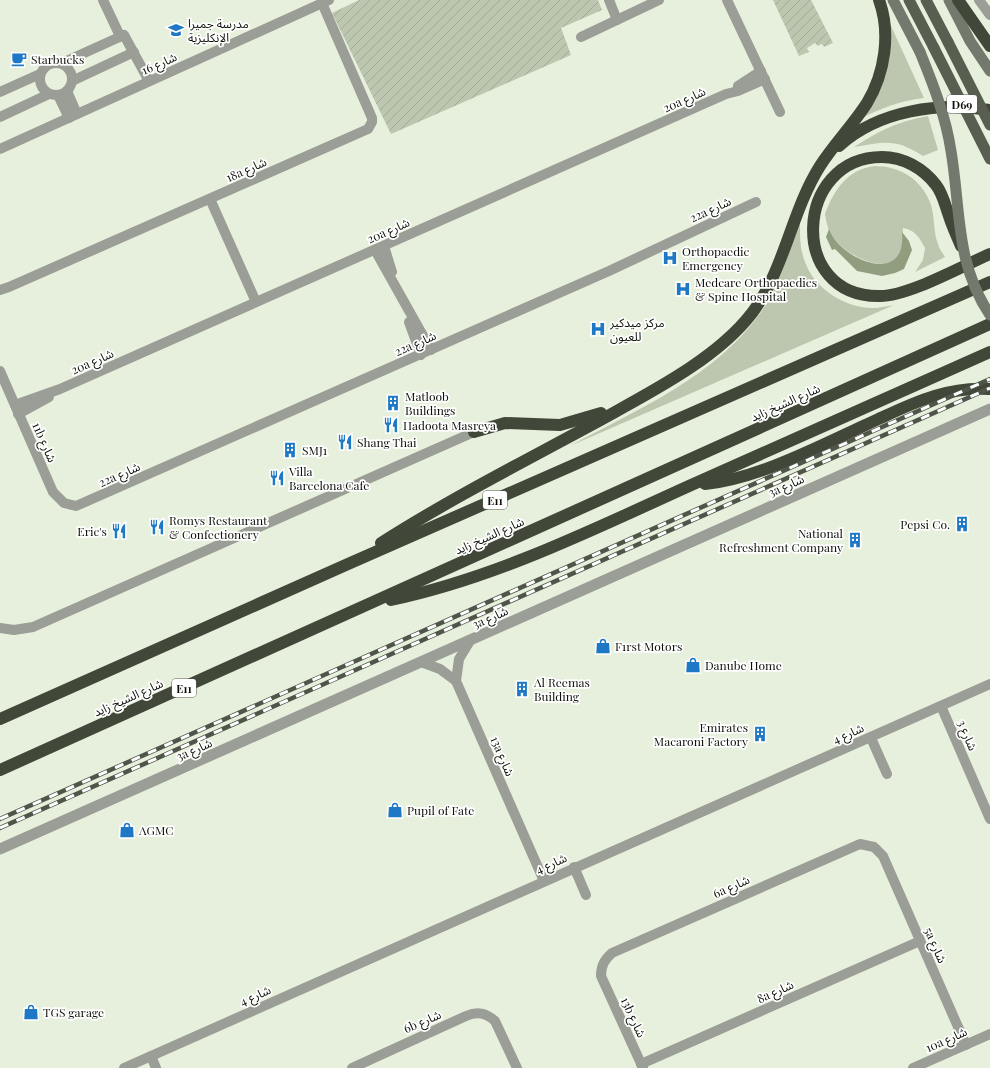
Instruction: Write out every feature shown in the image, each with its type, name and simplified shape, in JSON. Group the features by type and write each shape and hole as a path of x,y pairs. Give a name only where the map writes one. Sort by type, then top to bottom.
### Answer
{"highway":[{"path":"348,564 450,502 630,403 705,358 731,336 746,320 771,282 799,207 820,166 867,102 879,76 885,34 884,20 879,0"},
{"path":"958,0 990,46"},
{"path":"820,166 844,141 860,130 890,117 939,108 972,108 990,110"},
{"path":"961,246 937,186 922,170 902,160 888,157 873,157 859,160 845,166 828,183 820,198 814,215 813,238 818,261 834,280 856,293 868,296 880,296 905,291 990,254"},
{"name":"E11","path":"0,720 348,564 990,282"},
{"name":"شارع الشيخ زايد","path":"0,770 990,324"},
{"path":"368,605 440,589 486,574 598,528 990,352"},
{"path":"690,486 730,480 768,468 930,396 962,390 990,389"},
{"path":"474,432 505,423 553,425 568,423 630,403"}],"main road":[{"path":"893,0 920,52 941,110 951,149 959,206 961,246 974,286 990,316"},
{"name":"D69","path":"909,0 990,159"},
{"name":"D69","path":"926,0 990,125"},
{"path":"949,0 970,41 990,71"}],"street":[{"path":"103,0 120,36"},
{"path":"609,0 618,20"},
{"path":"581,37 659,0"},
{"path":"727,0 780,112"},
{"path":"979,0 990,15"},
{"name":"شارع 16","path":"0,149 325,1"},
{"name":"18a شارع","path":"0,294 4,289 364,131 370,126 372,118 325,1"},
{"path":"0,92 40,74 48,64 62,63 123,34 126,36 149,82"},
{"path":"0,117 58,93 72,81 134,52"},
{"path":"62,63 71,73 72,81"},
{"path":"40,74 42,88 58,93 73,116"},
{"name":"20a شارع","path":"16,410 60,389 726,94 738,91 763,75"},
{"path":"210,199 256,302"},
{"name":"22a شارع","path":"83,504 609,271 756,202"},
{"path":"379,248 407,310 431,350"},
{"path":"407,310 410,324 421,355"},
{"name":"11b شارع","path":"0,371 53,492 64,503 76,506 83,504"},
{"name":"3a شارع","path":"0,849 990,409"},
{"path":"0,628 14,630 33,627 474,432"},
{"path":"421,662 440,669 456,681 459,659 470,641"},
{"name":"13a شارع","path":"456,681 544,881"},
{"name":"شارع 4","path":"124,1068 574,867 871,738 990,684"},
{"name":"شارع 3","path":"941,706 990,818"},
{"path":"871,738 888,774"},
{"name":"6a شارع","path":"601,976 603,963 612,953 854,846 860,844 874,846 883,856"},
{"name":"5a شارع","path":"883,856 966,1045"},
{"path":"574,867 586,895"},
{"name":"8a شارع","path":"642,1066 920,941"},
{"name":"13b شارع","path":"601,976 642,1066"},
{"name":"6b شارع","path":"352,1068 473,1013 489,1015 495,1020 517,1068"},
{"name":"10a شارع","path":"913,1068 990,1034"},
{"path":"151,1056 156,1068"}],"shaded area":[{"path":"359,0 598,0 602,10 561,28 571,55 391,134 332,13"},
{"path":"773,0 811,0 833,43 824,47 822,44 818,46 815,43 807,48 809,52 799,56"},
{"path":"886,15 924,98 892,105 862,118 877,90"},
{"path":"928,116 938,150 923,156 905,146 890,143 854,147 889,127"},
{"path":"874,166 893,168 901,171 916,181 922,188 931,205 936,239 939,248 945,257 915,272 923,260 925,248 911,230 903,228 903,244 900,255 890,263 881,264 861,259 852,254 843,248 831,235 825,214 837,189 843,182 856,172"},
{"path":"800,217 800,240 803,256 809,271 823,288 841,300 862,307 875,308 894,305 570,446 674,390 721,355 742,335 761,312 774,290 789,254"},
{"path":"829,229 835,240 845,250 857,258 871,263 883,264 894,260 901,249 902,232 909,241 912,250 904,269 895,273 882,276 857,271 835,249 832,250 826,237"}],"railway":[{"path":"0,819 990,379"},
{"path":"0,828 990,388"}],"place":[{"name":"مدرسة جميرا الإنكليزية","path":"176,30"},
{"name":"Starbucks","path":"19,59"},
{"name":"Orthopaedic Emergency","path":"670,258"},
{"name":"Medcare Orthopaedics & Spine Hospital","path":"683,289"},
{"name":"مركز ميدكير للعيون","path":"598,329"},
{"name":"Matloob Buildings","path":"393,403"},
{"name":"Hadoota Masreya","path":"391,425"},
{"name":"Shang Thai","path":"345,442"},
{"name":"SMJ1","path":"290,450"},
{"name":"Villa Barcelona Cafe","path":"277,478"},
{"name":"Pepsi Co.","path":"962,524"},
{"name":"Romys Restaurant & Confectionery","path":"157,527"},
{"name":"Eric's","path":"119,531"},
{"name":"National Refreshment Company","path":"855,540"},
{"name":"F1rst Motors","path":"603,646"},
{"name":"Danube Home","path":"693,665"},
{"name":"Al Reemas Building","path":"522,689"},
{"name":"Emirates Macaroni Factory","path":"760,734"},
{"name":"Pupil of Fate","path":"395,810"},
{"name":"AGMC","path":"127,830"},
{"name":"TGS garage","path":"31,1012"}]}
